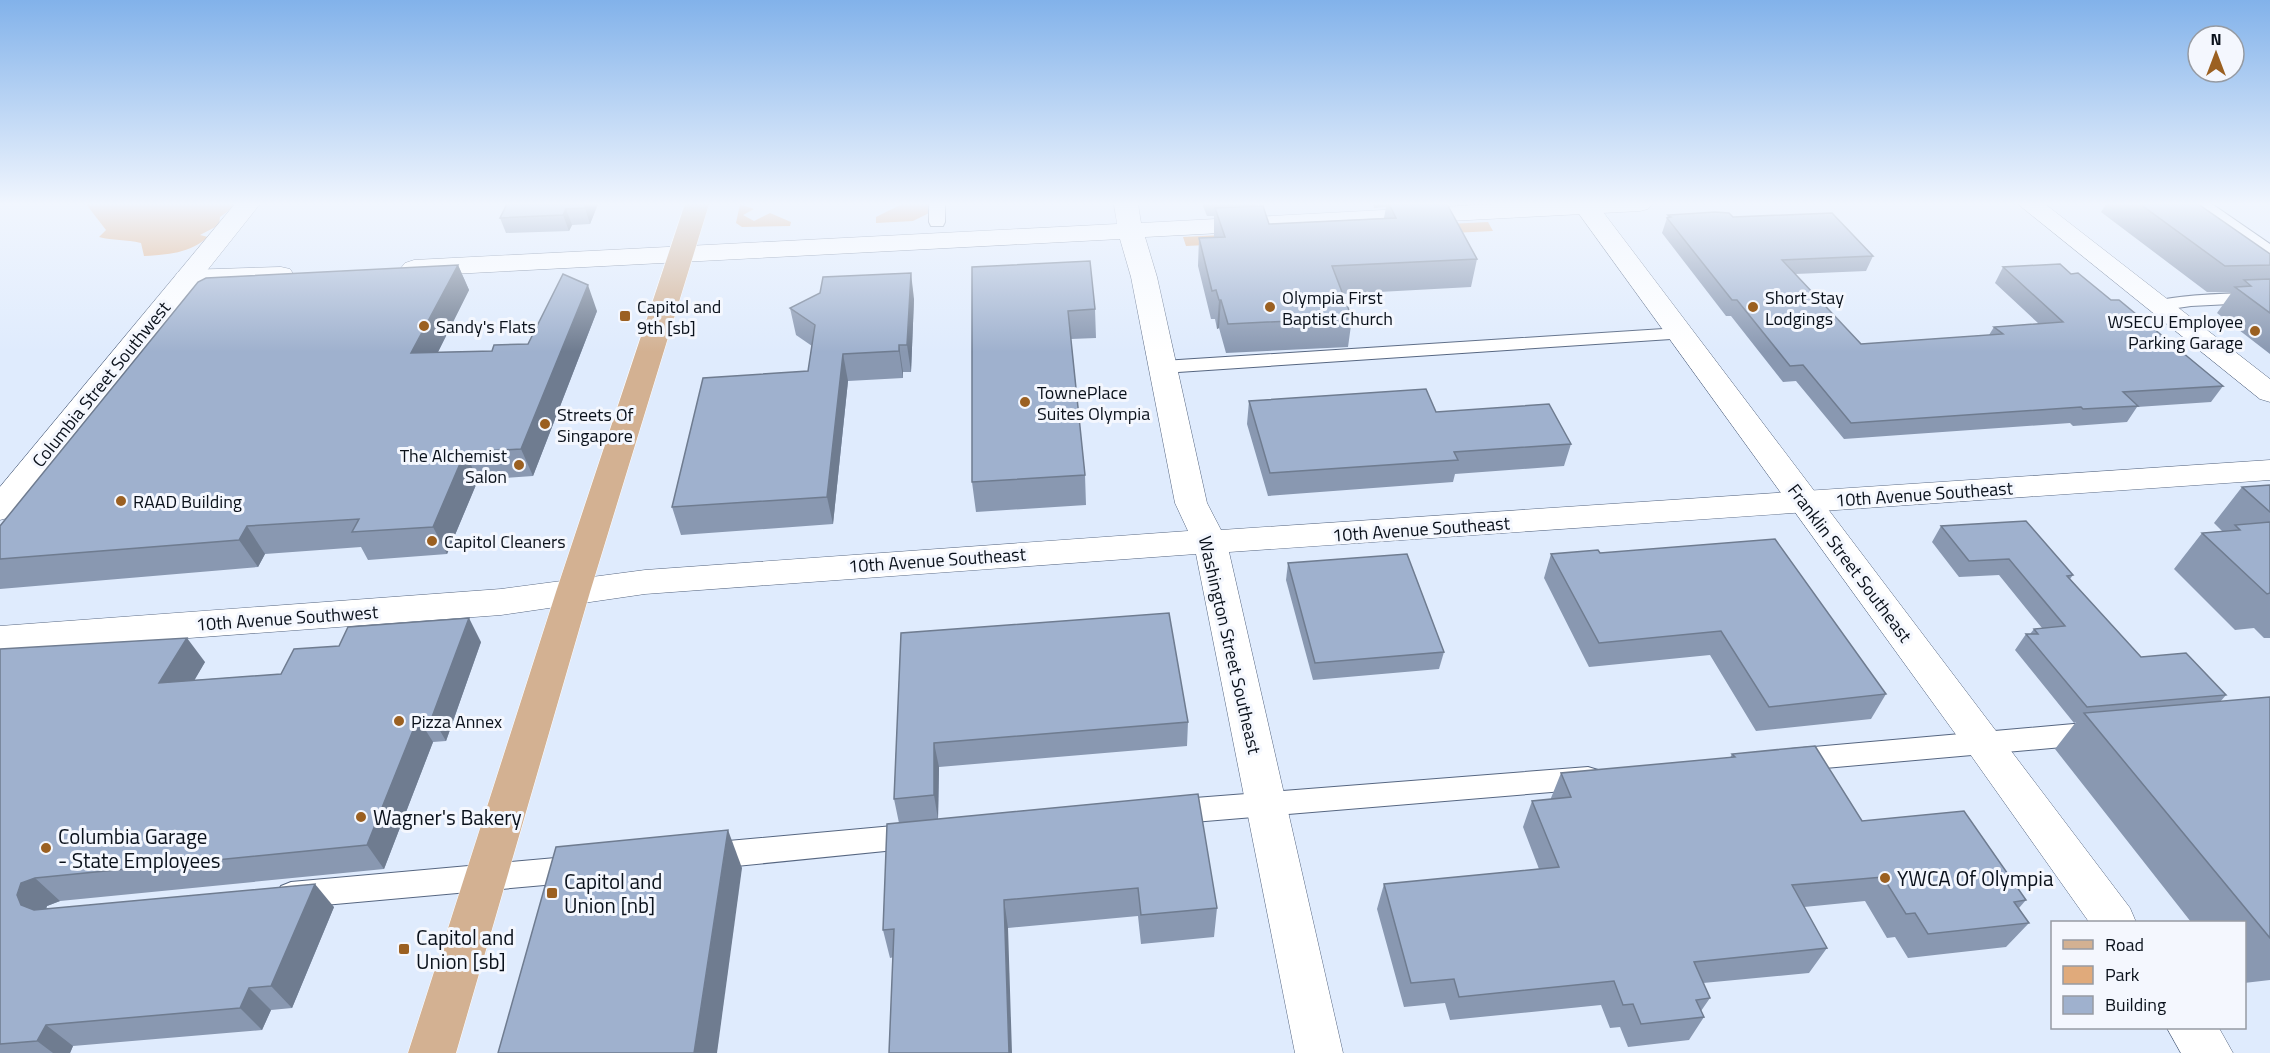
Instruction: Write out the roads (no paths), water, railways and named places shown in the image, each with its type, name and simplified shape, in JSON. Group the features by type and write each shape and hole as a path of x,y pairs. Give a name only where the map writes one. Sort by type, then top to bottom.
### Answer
{"main road":[{"path":"432,1053 573,592 681,253"}],"street":[{"name":"Columbia Street Southwest","path":"0,509 207,253"},
{"path":"385,270 679,253"},
{"name":"Washington Street Southeast","path":"1138,253 1191,503 1210,542 1319,1053"},
{"name":"Franklin Street Southeast","path":"1620,253 1984,743 2113,921"},
{"path":"2091,253 2270,393"},
{"path":"187,278 307,273"},
{"name":"10th Avenue Southeast","path":"573,592 667,580 1165,543 1210,542 2270,470"},
{"name":"10th Avenue Southwest","path":"11,647 501,602 573,592"},
{"path":"2192,1029 2209,1053"}],"lane":[{"path":"2157,306 2191,301 2270,297"},
{"path":"1163,367 1679,334"},
{"path":"1768,762 2117,731"},
{"path":"1139,815 1613,776"},
{"path":"676,859 937,834"},
{"path":"269,897 604,866"}],"place":[{"name":"Olympia First Baptist Church","path":"1270,307"},
{"name":"Short Stay Lodgings","path":"1753,307"},
{"name":"Capitol and 9th [sb]","path":"625,316"},
{"name":"Sandy's Flats","path":"424,326"},
{"name":"WSECU Employee Parking Garage","path":"2255,331"},
{"name":"TownePlace Suites Olympia","path":"1025,402"},
{"name":"Streets Of Singapore","path":"545,424"},
{"name":"The Alchemist Salon","path":"519,465"},
{"name":"RAAD Building","path":"121,501"},
{"name":"Capitol Cleaners","path":"432,541"},
{"name":"Pizza Annex","path":"399,721"},
{"name":"Wagner's Bakery","path":"361,817"},
{"name":"Columbia Garage - State Employees","path":"46,848"},
{"name":"YWCA Of Olympia","path":"1885,878"},
{"name":"Capitol and Union [nb]","path":"552,893"},
{"name":"Capitol and Union [sb]","path":"404,949"}]}
